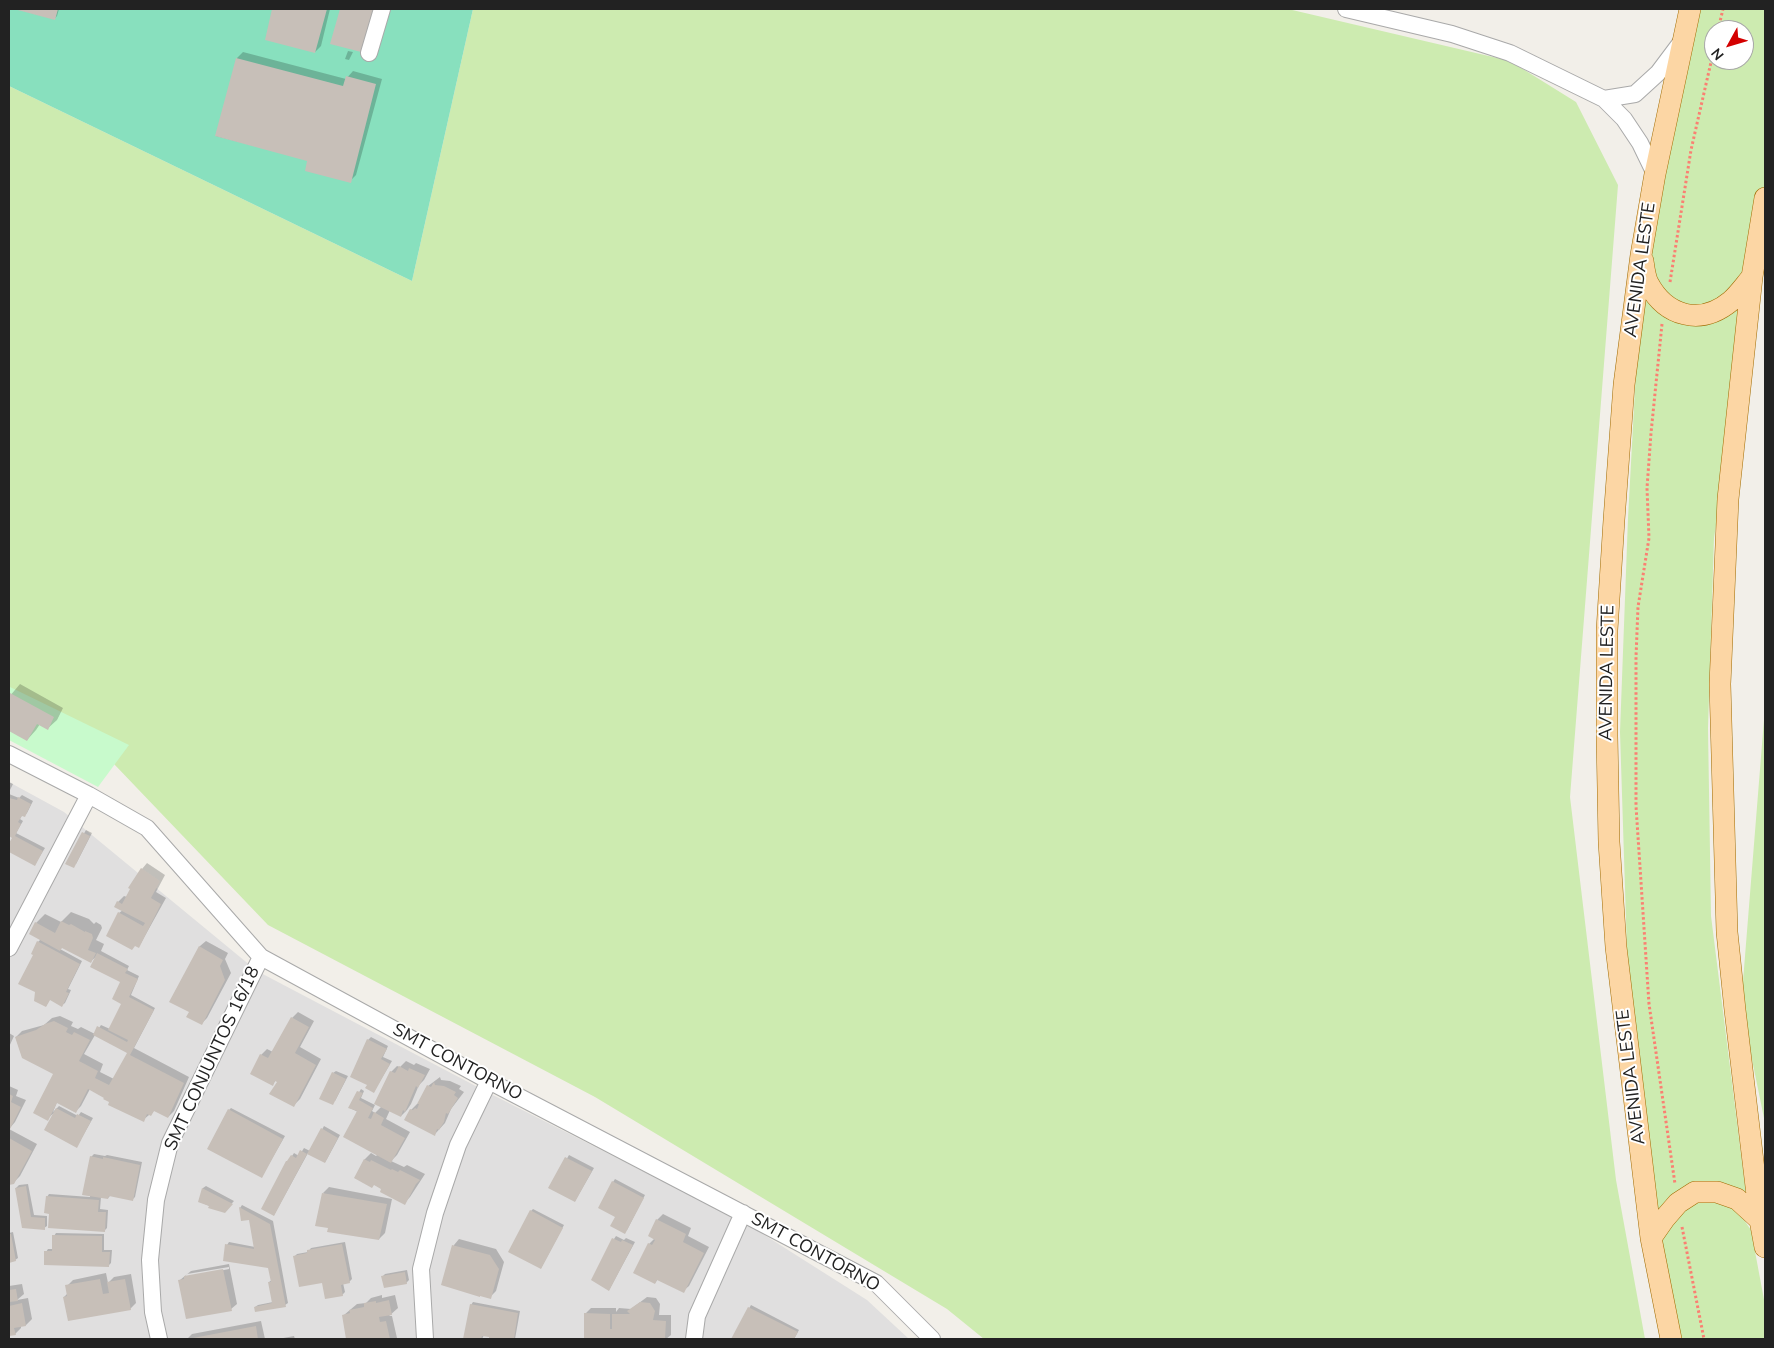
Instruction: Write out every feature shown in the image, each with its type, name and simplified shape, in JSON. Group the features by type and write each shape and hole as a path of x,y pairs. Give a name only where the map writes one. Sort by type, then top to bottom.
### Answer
{"main road":[{"name":"AVENIDA LESTE","path":"1671,1339 1651,1238 1616,947 1609,842 1607,630 1624,385 1641,255 1655,174 1690,9"},
{"path":"1765,198 1752,277 1728,499 1720,684 1727,932 1760,1220 1765,1247"},
{"path":"1641,255 1648,282 1664,304 1686,316 1712,313 1732,301 1752,277"},
{"path":"1651,1238 1664,1218 1678,1203 1695,1192 1716,1192 1737,1199 1760,1220"}],"street":[{"path":"369,53 382,9"},
{"path":"1346,9 1452,34 1510,53 1604,99 1624,119 1640,143 1655,174"},
{"path":"1604,99 1635,94 1658,73 1684,37"},
{"name":"SMT CONTORNO","path":"9,754 89,795 147,828 261,957 489,1081 876,1284 932,1339"},
{"path":"9,948 89,795"},
{"name":"SMT CONJUNTOS 16/18","path":"159,1339 153,1312 150,1260 156,1200 170,1143 261,957"},
{"path":"425,1339 421,1269 433,1222 458,1145 489,1081"},
{"path":"694,1339 696,1316 743,1213"}],"path":[{"path":"1704,1339 1678,1203 1649,1004 1636,806 1636,657 1638,607 1649,538 1648,488 1651,433 1664,304 1671,279 1691,150 1709,70"}],"shaded area":[{"path":"9,782 64,812 257,971 489,1093 747,1224 867,1300 909,1339 9,1339"}],"green space":[{"path":"9,9 473,9 412,281 9,86"},
{"path":"473,9 1288,9 1510,61 1576,102 1618,185 1570,797 1616,1180 1645,1339 984,1339 947,1309 595,1097 268,925 92,741 9,698 9,86 412,281"},
{"path":"1688,9 1765,9 1765,206 1734,299 1681,314 1641,254"},
{"path":"1760,237 1714,538 1708,728 1711,916 1750,1226 1736,1205 1710,1190 1654,1217 1627,951 1620,732 1628,518 1642,260 1681,316 1735,300"},
{"path":"10,687 129,745 98,787 9,740"},
{"path":"1765,707 1765,1123 1741,1006"},
{"path":"1682,1194 1735,1207 1751,1230 1765,1305 1765,1339 1678,1339 1654,1235"}],"building":[{"path":"14,9 58,9 55,20"},
{"path":"272,9 327,9 315,53 265,40"},
{"path":"340,9 381,9 369,54 330,44"},
{"path":"236,58 343,86 346,76 376,84 351,183 305,171 307,161 215,136"},
{"path":"10,693 54,717 48,730 37,724 27,741 9,731"},
{"path":"18,797 31,804 25,817 22,816 18,822 21,824 15,836 43,851 35,866 9,852 9,843 12,838 9,836 9,798 17,800"},
{"path":"82,832 90,836 74,868 65,864"},
{"path":"141,868 160,881 151,898 161,904 139,948 135,946 132,950 106,936 118,912 143,926 145,923 114,907 117,901 122,904 130,889 128,888"},
{"path":"61,921 92,934 93,938 88,950 96,953 91,963 62,948 60,951 29,934 35,922 55,933"},
{"path":"37,941 80,964 66,992 69,993 62,1007 50,1000 46,1007 34,1001 35,992 18,984 33,955 31,954"},
{"path":"199,946 223,960 220,966 225,980 202,1025 186,1017 189,1012 169,1002"},
{"path":"97,953 128,969 125,973 138,979 129,997 154,1010 130,1055 184,1083 168,1118 154,1111 151,1116 147,1114 144,1122 108,1105 109,1102 104,1098 88,1089 76,1113 57,1103 48,1121 33,1113 53,1074 22,1058 15,1037 54,1021 68,1028 66,1032 72,1035 74,1032 90,1040 79,1061 98,1071 95,1078 109,1085 127,1053 93,1035 97,1026 127,1042 128,1040 108,1030 121,1004 112,999 120,982 90,967"},
{"path":"291,1017 309,1027 295,1053 316,1065 294,1107 269,1094 277,1082 275,1081 273,1086 250,1074 260,1054 268,1058"},
{"path":"367,1039 387,1049 381,1059 390,1064 374,1093 365,1088 367,1085 350,1077"},
{"path":"399,1066 408,1071 409,1068 425,1075 418,1088 416,1086 401,1117 374,1104 390,1071 395,1073"},
{"path":"332,1072 346,1079 333,1105 319,1099"},
{"path":"434,1082 435,1085 444,1086 456,1092 454,1095 458,1098 448,1114 446,1113 444,1122 439,1130 437,1129 435,1136 404,1120 410,1109 417,1109 419,1104 417,1104 427,1085 431,1087"},
{"path":"357,1091 363,1093 359,1100 373,1108 368,1118 371,1119 374,1112 384,1118 381,1125 405,1138 391,1163 343,1137 357,1111 348,1108"},
{"path":"9,1094 13,1096 11,1102 21,1107 9,1131"},
{"path":"56,1108 75,1118 77,1114 91,1121 77,1148 44,1130"},
{"path":"228,1109 283,1139 262,1178 207,1149"},
{"path":"321,1128 338,1138 325,1163 307,1154"},
{"path":"9,1138 32,1151 14,1184 9,1185"},
{"path":"300,1150 307,1154 274,1216 261,1209 286,1161 291,1155 296,1158"},
{"path":"90,1156 140,1165 133,1201 109,1196 108,1199 82,1195"},
{"path":"565,1157 592,1171 575,1202 548,1188"},
{"path":"364,1159 370,1162 371,1160 391,1170 398,1172 400,1170 420,1180 405,1205 380,1192 381,1189 374,1185 372,1188 354,1178"},
{"path":"612,1181 644,1198 625,1234 610,1226 615,1217 598,1208"},
{"path":"26,1186 31,1217 45,1218 45,1230 22,1228 15,1188"},
{"path":"202,1188 233,1204 225,1213 208,1208 209,1206 198,1202"},
{"path":"322,1193 387,1204 379,1240 327,1232 328,1228 315,1226"},
{"path":"46,1196 99,1200 98,1212 106,1212 105,1232 48,1228 49,1214 44,1213"},
{"path":"239,1207 270,1224 286,1307 255,1312 254,1307 272,1303 268,1282 271,1282 268,1268 223,1261 225,1244 254,1249 249,1220 241,1221"},
{"path":"530,1210 563,1228 541,1269 508,1252"},
{"path":"656,1219 686,1234 683,1242 704,1253 684,1293 657,1280 655,1284 633,1273 648,1243 652,1245 655,1240 648,1236"},
{"path":"9,1234 11,1234 16,1261 9,1263"},
{"path":"52,1235 102,1236 102,1252 110,1252 109,1267 44,1265 44,1251 52,1251"},
{"path":"612,1238 633,1245 609,1291 591,1280"},
{"path":"342,1244 350,1283 341,1285 343,1296 325,1299 322,1283 299,1287 293,1256 307,1253 307,1250"},
{"path":"452,1245 490,1255 499,1269 491,1299 441,1285"},
{"path":"223,1269 232,1311 186,1319 178,1280 184,1279 184,1276"},
{"path":"405,1272 407,1284 384,1288 381,1276"},
{"path":"100,1279 103,1294 109,1293 107,1282 125,1279 131,1310 68,1321 63,1297 67,1296 65,1285"},
{"path":"16,1289 18,1301 9,1302 9,1290"},
{"path":"389,1300 392,1315 379,1317 380,1322 386,1321 390,1339 346,1339 342,1315 350,1313 349,1310 364,1307 364,1303"},
{"path":"640,1302 650,1303 655,1311 653,1320 666,1321 665,1339 584,1339 584,1313 610,1314 610,1329 612,1329 612,1314 630,1314 627,1311"},
{"path":"22,1303 26,1326 14,1328 16,1335 9,1336 9,1306"},
{"path":"470,1304 518,1313 514,1339 489,1339 489,1337 482,1336 481,1339 463,1339"},
{"path":"748,1307 798,1332 794,1339 731,1339"},
{"path":"256,1326 258,1339 193,1339 193,1338"}]}
